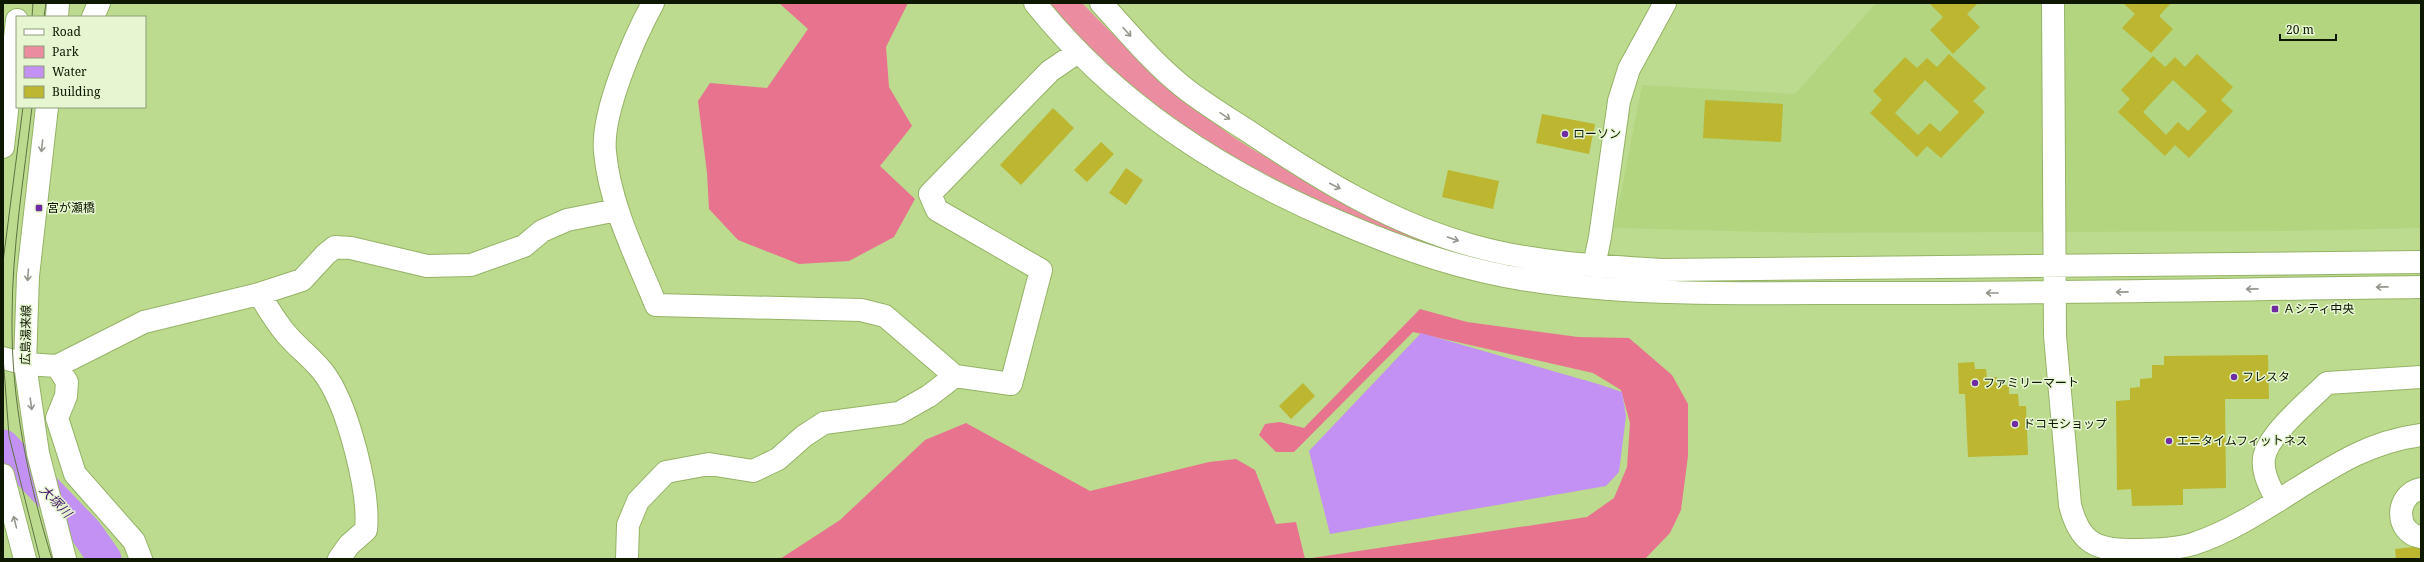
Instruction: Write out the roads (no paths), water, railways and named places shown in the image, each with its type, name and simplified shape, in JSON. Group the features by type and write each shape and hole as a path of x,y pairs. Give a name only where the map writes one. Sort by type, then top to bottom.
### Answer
{"street":[{"path":"17,16 19,3"},
{"path":"57,16 58,3"},
{"path":"93,16 99,3"},
{"path":"653,3 643,21 608,112 605,152 617,210 656,305 861,310 885,316 955,376 1011,384 1041,270 937,210 930,194 1050,71 1078,52"},
{"path":"1035,3 1078,52 1158,123 1220,163 1299,205 1395,246 1455,266 1538,282 1589,288 1667,292 2054,292 2421,286"},
{"path":"1101,3 1139,46 1182,86 1318,178 1407,223 1474,246 1536,260 1594,266 1662,270 1821,267 2054,267 2421,262"},
{"path":"2053,3 2055,336 2070,505 2075,524 2088,542 2110,550 2156,550 2192,544 2278,502 2353,456 2371,447 2390,441 2421,435"},
{"path":"1594,266 1600,237 1618,101 1629,69 1656,6"},
{"path":"3,147 16,27"},
{"name":"広島湯来線","path":"47,108 28,276 25,364 38,453 65,559"},
{"path":"3,358 25,364 57,366 144,322 259,294 302,280 326,254 335,247 351,248 428,266 471,265 524,246 542,231 567,220 617,210"},
{"path":"259,294 287,335 326,376 343,410 360,475 368,514 366,530 349,545 339,559"},
{"path":"57,366 67,382 66,396 57,418 75,474 134,541 140,559"},
{"path":"627,559 628,525 638,501 666,472 709,464 753,471 778,459 804,436 824,423 899,413 929,396 955,376"},
{"path":"2278,502 2269,486 2264,458 2271,440 2327,383 2421,377"},
{"path":"3,475 25,559"},
{"path":"2421,489 2406,498 2400,511 2404,526 2410,532 2421,537"}],"water":[{"path":"1421,333 1622,392 1626,416 1619,472 1606,486 1330,534 1309,451"}],"waterway":[{"name":"大塚川","path":"3,446 86,532 105,559"}],"tram line":[{"path":"32,16 33,3"},
{"path":"44,16 46,3"},
{"path":"3,262 23,108"},
{"path":"32,108 14,265 12,349 14,379 23,440 35,500 52,559"},
{"path":"3,356 9,436 40,559"}],"place":[{"name":"ローソン","path":"1565,134"},
{"name":"宮が瀬橋","path":"39,208"},
{"name":"Ａシティ中央","path":"2275,309"},
{"name":"フレスタ","path":"2234,377"},
{"name":"ファミリーマート","path":"1975,383"},
{"name":"ドコモショップ","path":"2015,424"},
{"name":"エニタイムフィットネス","path":"2169,441"}]}
